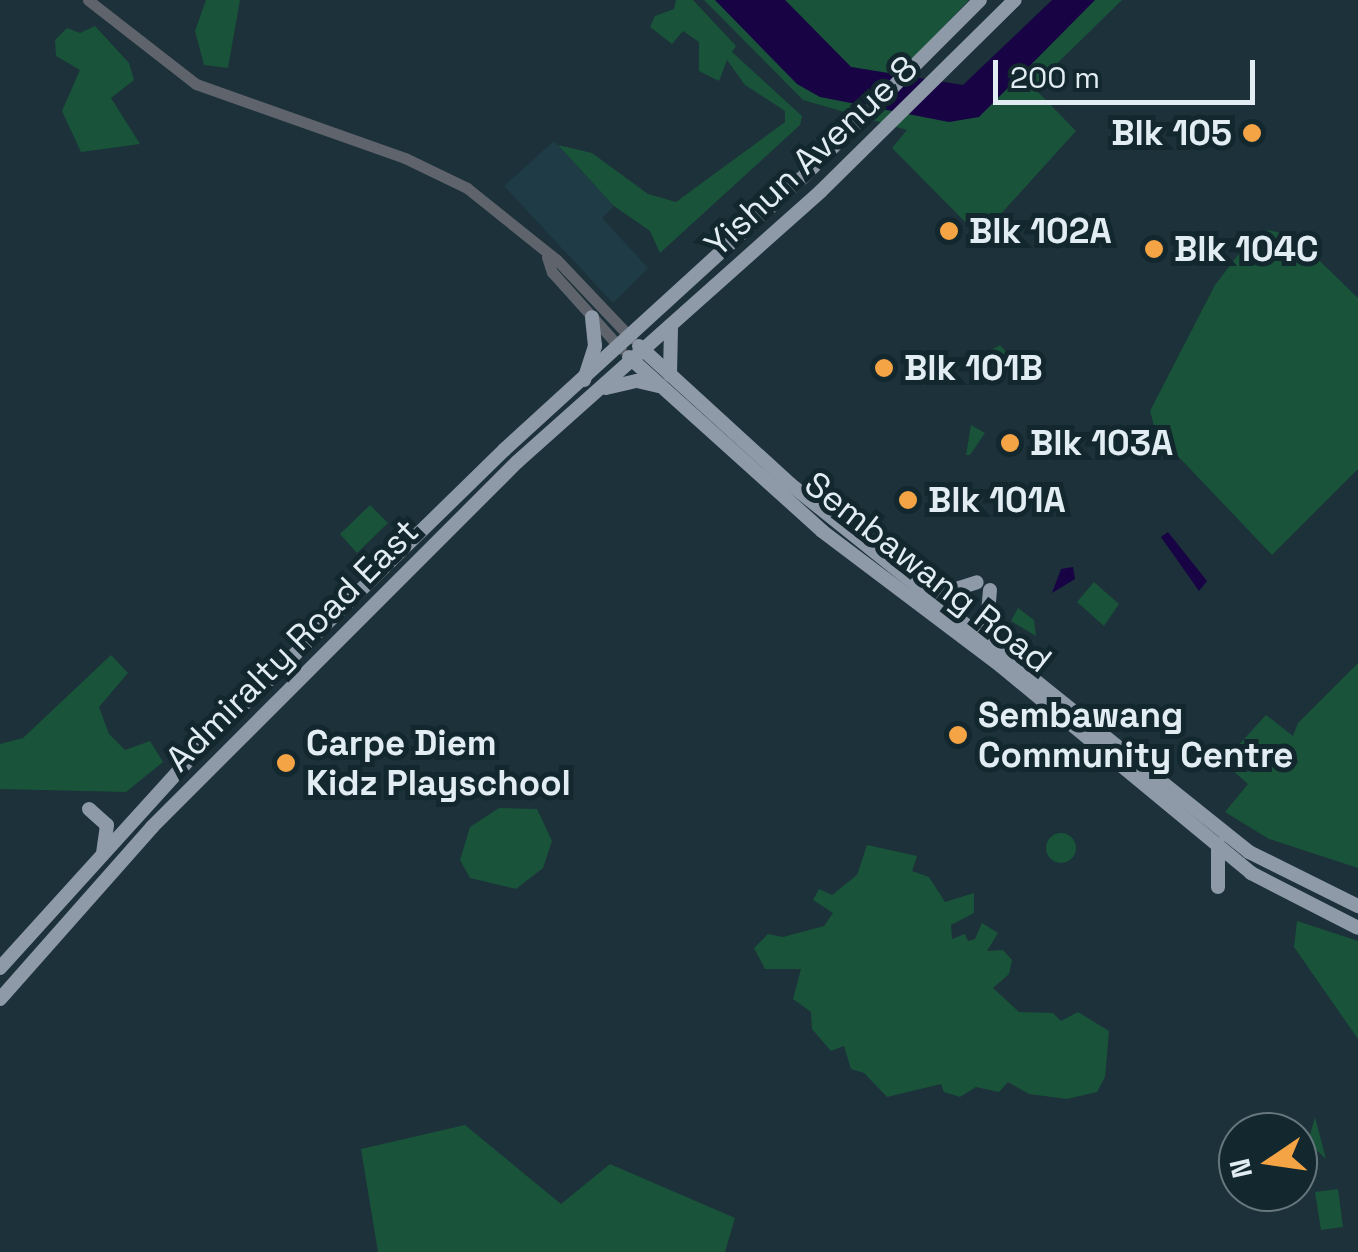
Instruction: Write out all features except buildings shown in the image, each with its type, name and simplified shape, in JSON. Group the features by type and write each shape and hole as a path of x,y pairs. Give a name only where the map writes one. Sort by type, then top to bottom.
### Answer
{"main road":[{"name":"Yishun Avenue 8","path":"626,343 801,179 980,0"},
{"name":"Yishun Avenue 8","path":"639,357 821,191 1015,0"},
{"path":"584,380 595,346 592,317"},
{"path":"600,390 637,381 665,381 671,327"},
{"name":"Sembawang Road","path":"626,343 822,531 1251,873 1358,928"},
{"name":"Admiralty Road East","path":"0,968 208,739 626,343"},
{"name":"Admiralty Road East","path":"0,999 164,815 517,462 639,357"},
{"name":"Sembawang Road","path":"665,381 1249,852 1358,906"},
{"path":"916,584 950,592 984,586 987,623 996,645"},
{"path":"89,809 107,825 100,860"},
{"path":"1218,843 1223,864 1218,887"}],"street":[{"name":"Sembawang Road","path":"88,0 196,84 406,158 468,188 547,257 626,343"},
{"name":"Sembawang Road","path":"547,257 552,272 592,317 626,343"}],"shaded area":[{"path":"715,0 785,0 851,67 963,85 1052,0 1095,0 979,117 949,122 820,97 797,84"},
{"path":"554,141 614,206 602,218 648,268 613,303 504,186"},
{"path":"1168,532 1207,581 1199,591 1161,537"},
{"path":"1073,567 1075,579 1052,593 1061,569"}],"green space":[{"path":"206,0 240,0 228,68 204,65 195,31"},
{"path":"676,0 693,0 736,46 732,52 802,116 800,125 660,253 650,231 614,206 558,145 592,153 648,194 676,202 785,122 785,111 745,85 727,60 719,81 699,71 699,42 683,31 672,44 650,27 655,16 674,9"},
{"path":"704,0 740,0 821,83 983,92 1073,0 1122,0 1033,87 1076,131 980,237 892,148 907,130 803,100"},
{"path":"785,0 969,0 897,75 851,67"},
{"path":"95,26 129,63 134,80 111,98 140,144 81,152 62,111 80,70 56,56 55,40 67,28 80,33"},
{"path":"1268,230 1294,236 1358,298 1358,469 1272,555 1156,433 1150,411 1215,285 1252,237"},
{"path":"1000,345 1013,360 982,371 981,356"},
{"path":"971,425 985,433 970,455 966,455"},
{"path":"370,505 388,523 357,553 340,534"},
{"path":"1094,582 1119,604 1104,626 1077,602"},
{"path":"1018,608 1034,620 1036,636 1011,621"},
{"path":"111,655 128,673 99,707 109,734 125,750 150,741 163,762 126,792 0,789 0,744 23,738"},
{"path":"1358,663 1358,868 1269,839 1225,812 1248,784 1223,762 1266,715 1293,736 1298,723"},
{"path":"499,808 537,809 552,841 543,868 516,889 470,878 460,860 470,827"},
{"path":"1061,833 1075,842 1076,848 1067,862 1061,863 1047,854 1046,848 1055,834"},
{"path":"867,845 917,856 912,871 929,877 945,902 974,893 974,913 951,925 952,939 965,934 968,941 975,939 982,923 998,933 987,951 1003,950 1012,960 1009,974 993,988 1019,1012 1053,1013 1061,1021 1078,1012 1109,1031 1105,1077 1097,1092 1067,1099 1029,1094 1008,1082 999,1092 976,1087 960,1097 944,1092 941,1084 887,1097 864,1073 851,1069 844,1046 831,1051 812,1029 811,1012 793,999 801,969 765,969 754,948 768,934 783,937 824,926 833,913 813,900 819,889 832,895 857,875"},
{"path":"1297,921 1358,941 1358,1039 1294,947"},
{"path":"465,1125 561,1204 610,1164 735,1218 725,1252 378,1252 361,1149"},
{"path":"1318,1128 1326,1159 1318,1151"},
{"path":"1338,1189 1343,1227 1321,1230 1318,1192"}],"place":[{"name":"Blk 105","path":"1252,133"},
{"name":"Blk 102A","path":"949,231"},
{"name":"Blk 104C","path":"1154,249"},
{"name":"Blk 101B","path":"884,368"},
{"name":"Blk 103A","path":"1010,443"},
{"name":"Blk 101A","path":"908,500"},
{"name":"Sembawang Community Centre","path":"958,735"},
{"name":"Carpe Diem Kidz Playschool","path":"286,763"}]}
